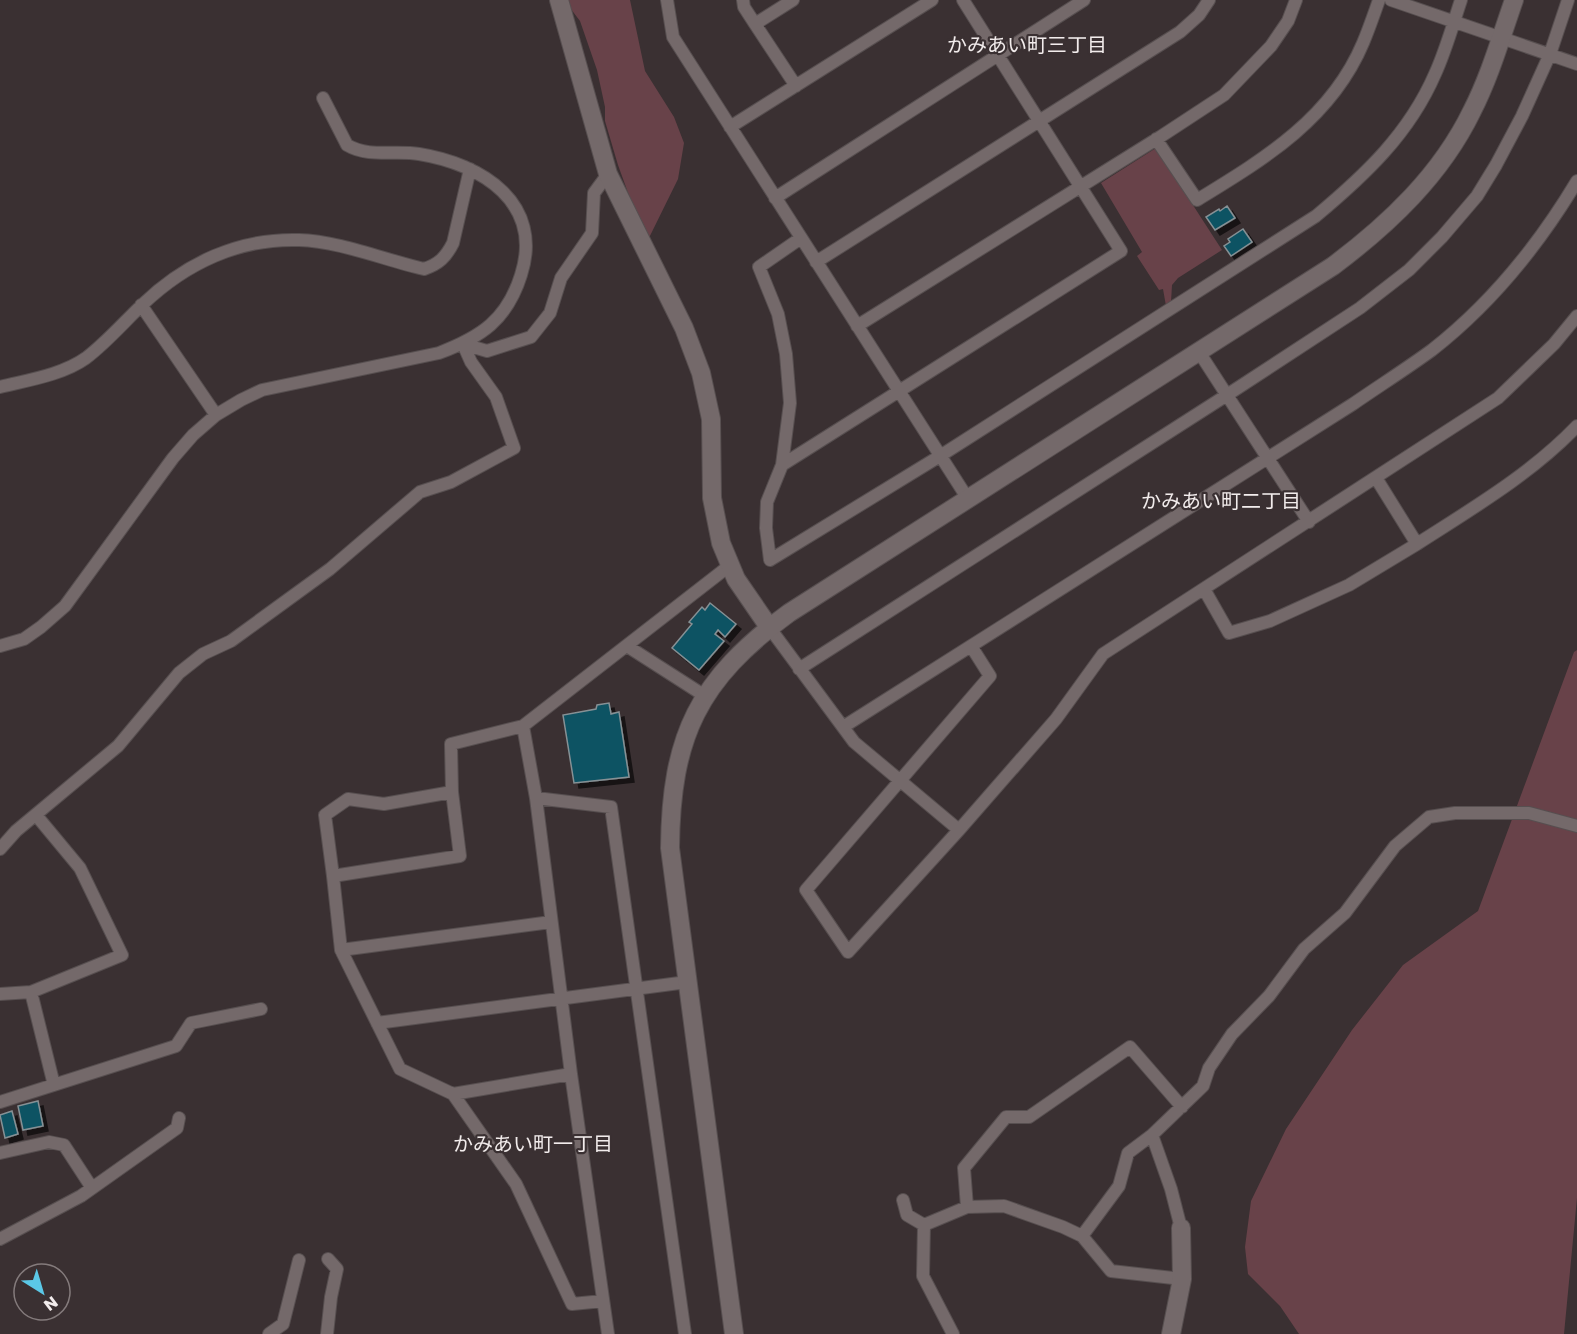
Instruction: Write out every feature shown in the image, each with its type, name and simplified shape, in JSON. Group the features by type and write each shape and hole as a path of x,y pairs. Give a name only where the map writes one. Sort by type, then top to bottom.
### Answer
{"street":[{"path":"559,0 608,174 684,328 701,373 711,418 714,514 729,566 748,598 854,742 959,830"},
{"path":"667,0 673,37 968,499"},
{"path":"743,0 744,7 796,86"},
{"path":"755,24 793,0"},
{"path":"730,127 932,0"},
{"path":"782,465 1121,250 963,0"},
{"path":"776,198 1084,0"},
{"path":"816,262 1180,32 1199,15 1209,0"},
{"path":"857,326 1224,94 1271,46 1288,21 1296,0"},
{"path":"1156,139 1197,200 1262,160 1295,135 1338,88 1363,45 1379,0"},
{"path":"1391,0 1577,64"},
{"path":"801,238 759,267 778,314 786,354 790,403 782,465 767,502 766,528 770,560 940,456 1316,216 1386,152 1414,111 1435,74 1461,0"},
{"path":"734,1334 672,872 670,820 679,753 690,723 705,696 726,668 769,627 1333,266 1377,232 1417,192 1454,143 1472,113 1514,0"},
{"path":"799,669 1227,395 1360,308 1409,270 1442,237 1477,196 1496,165 1522,116 1550,54 1568,0"},
{"path":"0,646 24,639 65,606 173,458 193,435 216,415 262,390 439,353 463,344 481,334 512,301 525,264 528,243 525,226 518,209 507,196 470,169 446,159 417,153 381,153 354,149 347,145 323,98"},
{"path":"0,387 69,368 78,363 100,346 167,283 206,259 238,246 272,240 301,240 424,269 435,266 448,253 453,243 470,169"},
{"path":"463,344 487,351 531,337 550,314 561,279 592,232 594,193 608,174"},
{"path":"843,727 1353,404 1432,350 1486,302 1517,269 1553,222 1577,181"},
{"path":"141,305 216,415"},
{"path":"971,646 990,676 806,890 848,952 1056,719 1103,654 1498,398 1554,344 1577,316"},
{"path":"0,849 16,831 118,746 179,673 203,654 231,641 330,569 420,492 451,482 514,448 496,397 471,362 463,344"},
{"path":"1199,352 1309,522"},
{"path":"1204,589 1229,633 1270,621 1350,585 1417,544 1494,495 1557,448 1577,426"},
{"path":"1376,478 1417,544"},
{"path":"333,876 460,856 452,792 451,744 523,726 729,566"},
{"path":"627,646 705,696"},
{"path":"523,726 536,798 571,1074 608,1334"},
{"path":"452,792 384,804 348,799 325,815 341,950 400,1069 453,1094 516,1184 572,1304 603,1301"},
{"path":"536,798 611,807 685,1334"},
{"path":"1082,1236 1119,1186 1128,1153 1152,1135 1203,1086 1209,1068 1232,1034 1269,996 1304,949 1345,913 1395,846 1429,817 1455,813 1529,813 1577,826"},
{"path":"0,994 31,992 122,955 80,868 36,815"},
{"path":"341,950 551,922"},
{"path":"377,1023 687,982"},
{"path":"31,992 54,1085"},
{"path":"0,1102 176,1047 190,1023 261,1009"},
{"path":"967,1207 964,1168 1006,1116 1029,1118 1130,1047 1182,1107"},
{"path":"453,1094 571,1074"},
{"path":"0,1239 92,1188 177,1128 179,1118"},
{"path":"1152,1135 1171,1189 1181,1228 1182,1279 1171,1334"},
{"path":"0,1153 49,1142 64,1145 92,1188"},
{"path":"903,1200 907,1215 924,1225"},
{"path":"924,1225 967,1207 1004,1206 1082,1236 1111,1271 1182,1279"},
{"path":"924,1225 923,1276 952,1334"},
{"path":"327,1334 337,1269 328,1259"},
{"path":"269,1334 283,1324 299,1260"}],"shaded area":[{"path":"564,0 630,0 645,71 674,117 684,143 678,179 644,248 605,121 605,107 597,70 580,21"},
{"path":"1156,148 1222,250 1178,278 1172,285 1171,302 1166,306 1163,289 1159,290 1137,256 1142,252 1101,183"},
{"path":"1577,650 1577,1198 1564,1334 1299,1334 1280,1306 1248,1274 1245,1247 1251,1201 1286,1129 1352,1030 1403,965 1478,911 1574,652"}],"building":[{"path":"1227,206 1235,218 1215,230 1206,217"},
{"path":"1243,229 1252,242 1231,256 1224,246 1230,242 1228,239"},
{"path":"710,603 736,624 725,637 718,630 715,634 724,641 699,670 672,648 692,624 689,622 702,607 705,610"},
{"path":"609,703 611,714 619,712 629,777 574,783 563,715 596,709 597,705"},
{"path":"38,1101 43,1126 23,1130 18,1106"},
{"path":"12,1111 18,1134 5,1138 0,1115"}],"district":[{"name":"かみあい町三丁目","path":"1027,45"},
{"name":"かみあい町二丁目","path":"1221,501"},
{"name":"かみあい町一丁目","path":"533,1144"}]}
